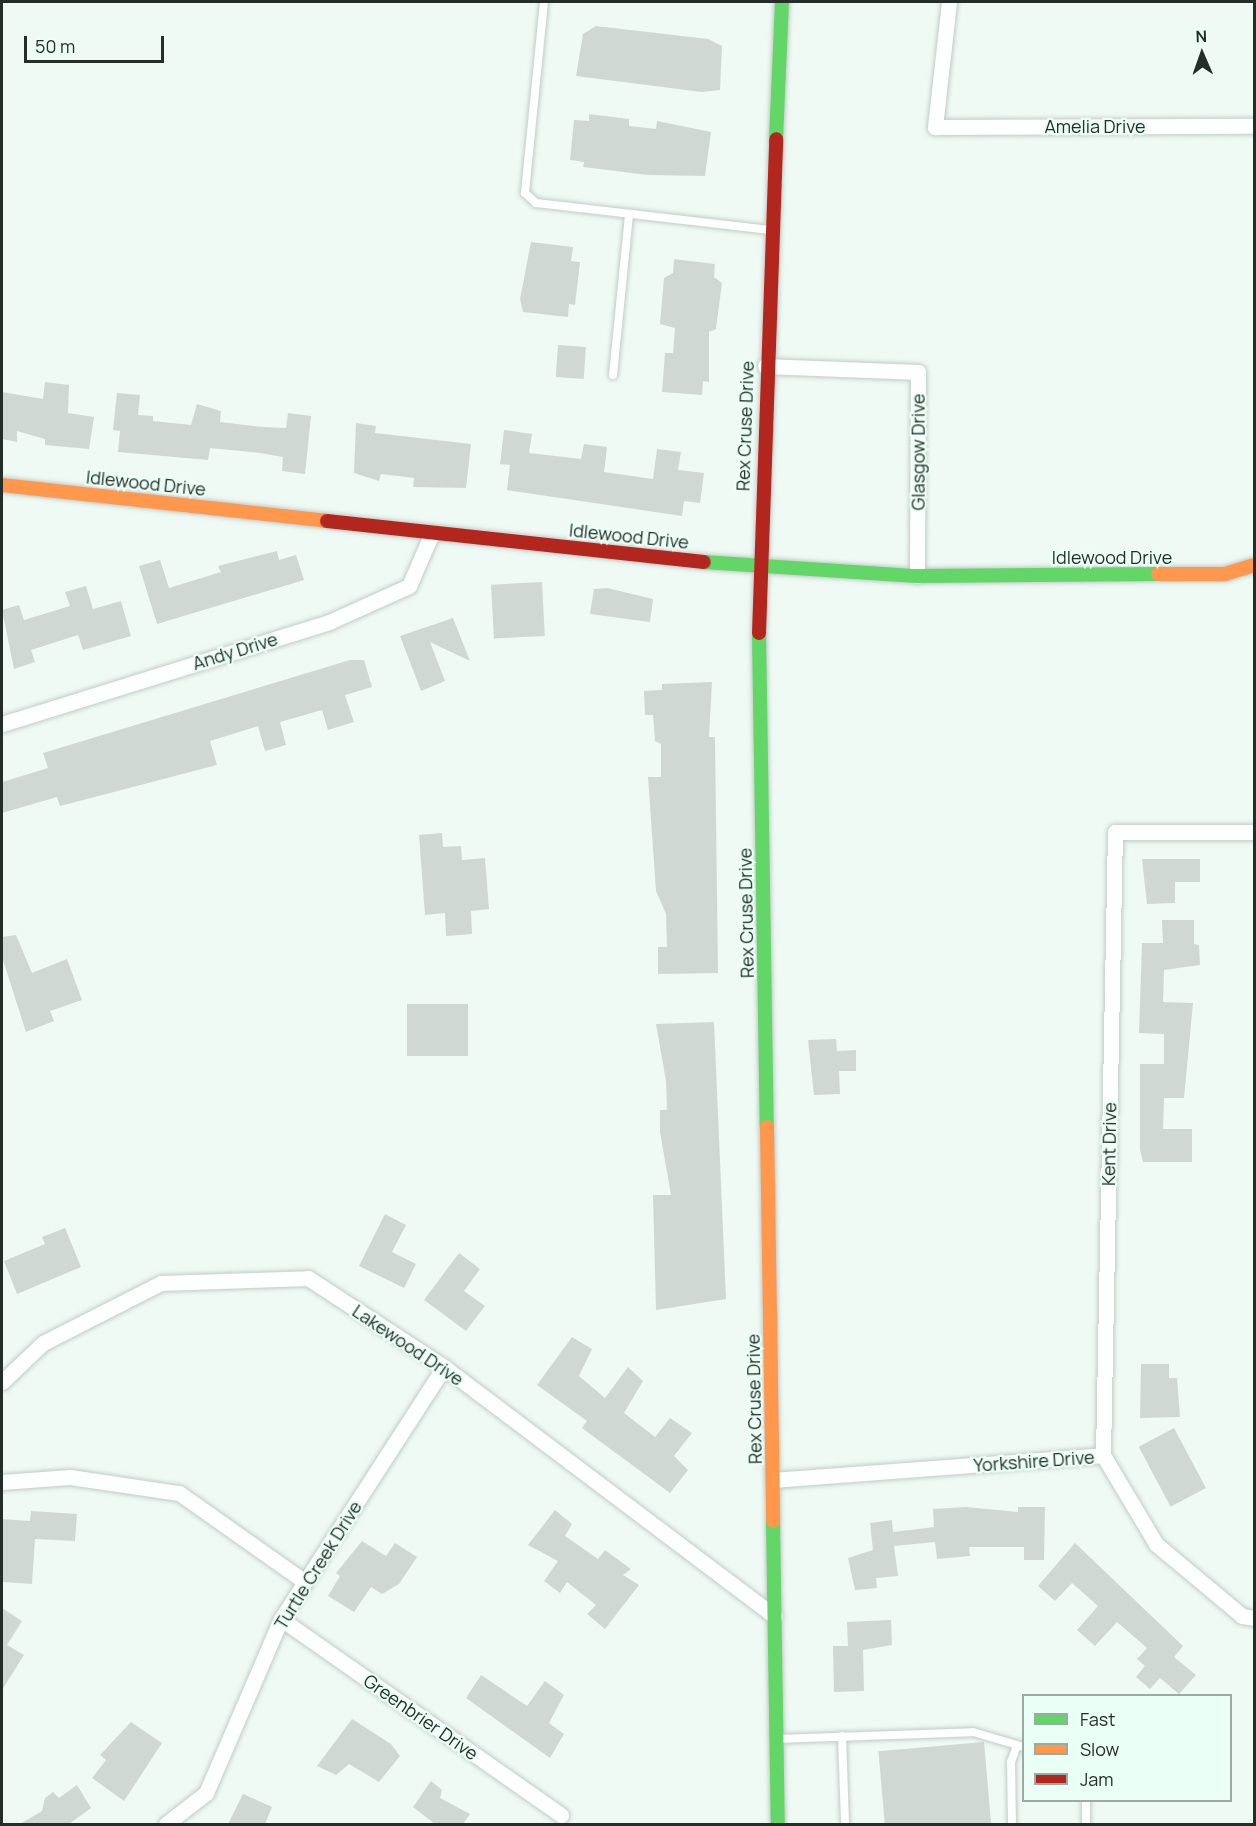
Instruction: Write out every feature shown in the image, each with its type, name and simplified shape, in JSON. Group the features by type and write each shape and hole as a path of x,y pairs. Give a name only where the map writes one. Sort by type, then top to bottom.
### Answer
{"street":[{"name":"Rex Cruse Drive","path":"778,1824 758,568 782,2"},
{"name":"Amelia Drive","path":"949,2 935,127 1254,126"},
{"name":"Glasgow Drive","path":"765,366 918,372 917,576"},
{"name":"Idlewood Drive","path":"2,485 758,568 917,576 1225,574 1254,565"},
{"name":"Andy Drive","path":"2,724 330,622 409,586 432,533"},
{"name":"Kent Drive","path":"1103,1455 1115,832 1254,832"},
{"name":"Lakewood Drive","path":"2,1382 43,1342 161,1283 308,1278 444,1367 776,1616"},
{"name":"Turtle Creek Drive","path":"166,1824 206,1793 281,1619 444,1367"},
{"name":"Yorkshire Drive","path":"773,1480 1103,1455 1156,1544 1242,1616 1254,1618"},
{"path":"2,1482 70,1477 179,1493 305,1582"},
{"name":"Greenbrier Drive","path":"281,1619 561,1815"}],"lane":[{"path":"544,2 525,193 536,203 771,230"},
{"path":"613,375 629,214"},
{"path":"777,1739 985,1732 1020,1747 1011,1762 1012,1824"},
{"path":"842,1736 845,1824"},
{"path":"1086,1802 1086,1824"}],"building":[{"path":"596,26 708,39 722,46 720,90 702,92 576,76 583,34"},
{"path":"589,114 629,119 629,126 656,129 657,121 711,132 705,176 648,175 583,167 584,162 570,160 574,120 589,121"},
{"path":"531,242 573,247 571,261 580,262 575,305 569,304 568,317 523,312 520,299"},
{"path":"674,259 715,264 714,277 722,283 716,329 709,332 709,382 703,381 702,395 662,392 665,353 673,353 675,328 660,324 664,278 673,273"},
{"path":"558,345 586,347 584,379 556,377"},
{"path":"45,382 69,385 68,413 94,417 89,449 45,445 45,439 17,431 17,442 2,439 2,392 43,399"},
{"path":"117,393 140,395 138,415 153,416 153,421 191,425 197,404 221,411 220,422 263,427 286,428 288,413 311,416 305,474 282,471 283,457 260,453 210,448 208,460 118,452 120,431 113,430"},
{"path":"356,423 376,426 375,433 471,444 466,488 413,487 414,478 381,474 379,481 354,473"},
{"path":"504,430 532,434 529,453 581,459 584,444 607,447 604,472 653,479 657,449 681,452 678,470 704,473 700,503 684,501 682,516 507,490 510,465 500,464"},
{"path":"277,551 279,560 296,555 304,580 157,624 139,566 160,560 169,588 221,572 218,566"},
{"path":"542,582 545,636 494,639 491,585"},
{"path":"86,586 93,609 121,601 131,636 83,650 78,635 31,650 35,662 14,669 2,610 19,605 24,620 70,606 65,592"},
{"path":"607,588 653,599 650,622 590,614 594,589"},
{"path":"453,618 470,661 430,642 445,681 421,691 400,636"},
{"path":"350,660 364,660 372,687 345,695 354,722 328,730 322,710 280,722 286,745 265,751 258,726 210,741 217,765 60,806 57,797 2,813 2,782 48,768 43,753"},
{"path":"712,682 709,737 715,737 718,973 658,974 658,947 667,947 666,914 656,891 648,777 661,777 661,744 655,741 653,715 645,715 644,691 662,690 662,684"},
{"path":"442,833 443,847 461,846 462,860 485,858 489,909 471,911 472,934 446,936 445,913 425,915 419,835"},
{"path":"1142,859 1200,859 1200,882 1175,882 1175,903 1147,904"},
{"path":"1162,920 1194,920 1194,944 1199,945 1200,965 1164,970 1163,1002 1193,1003 1184,1098 1164,1098 1163,1129 1192,1129 1192,1162 1143,1162 1140,1150 1140,1064 1164,1064 1164,1034 1139,1033 1142,943 1163,943"},
{"path":"16,935 32,973 67,959 82,1000 50,1011 54,1021 26,1032 2,957 2,937"},
{"path":"407,1004 468,1004 468,1056 407,1056"},
{"path":"714,1022 726,1299 656,1310 653,1195 671,1195 660,1132 660,1110 667,1110 666,1081 656,1024"},
{"path":"836,1039 837,1051 856,1050 856,1071 839,1071 840,1094 814,1095 808,1040"},
{"path":"385,1214 406,1225 392,1252 416,1264 404,1288 359,1266"},
{"path":"65,1228 81,1267 17,1294 4,1261 45,1244 42,1237"},
{"path":"459,1253 480,1269 464,1291 485,1306 466,1331 424,1300"},
{"path":"572,1337 592,1349 579,1376 605,1398 628,1367 643,1381 624,1413 655,1437 670,1418 692,1433 674,1456 688,1470 670,1493 582,1428 587,1421 537,1385"},
{"path":"1141,1364 1169,1364 1169,1378 1177,1378 1180,1417 1140,1418"},
{"path":"1174,1428 1206,1488 1171,1507 1139,1447"},
{"path":"966,1507 1018,1512 1018,1507 1045,1507 1044,1560 1024,1560 1024,1547 969,1547 970,1556 937,1559 935,1542 894,1546 898,1576 876,1578 877,1588 855,1590 848,1558 873,1550 870,1523 892,1520 893,1532 934,1527 933,1509"},
{"path":"555,1510 572,1524 565,1536 598,1559 605,1550 631,1569 623,1575 639,1585 605,1629 587,1614 596,1605 567,1582 560,1593 544,1581 558,1561 528,1545"},
{"path":"31,1511 77,1514 75,1541 35,1539 32,1584 2,1582 2,1519 30,1521"},
{"path":"362,1541 386,1556 395,1543 417,1557 399,1584 382,1594 371,1587 354,1612 328,1596 340,1576 336,1573"},
{"path":"1075,1543 1183,1646 1174,1657 1196,1675 1179,1694 1160,1678 1150,1689 1136,1677 1145,1666 1137,1659 1147,1648 1117,1622 1095,1646 1077,1630 1098,1606 1072,1583 1055,1601 1038,1586"},
{"path":"2,1608 22,1621 7,1645 24,1655 2,1690"},
{"path":"891,1620 892,1645 863,1650 864,1691 834,1692 833,1646 848,1646 847,1622"},
{"path":"481,1675 527,1706 545,1681 564,1695 549,1723 564,1734 550,1758 466,1698"},
{"path":"352,1719 391,1744 400,1756 379,1782 349,1764 336,1775 317,1766"},
{"path":"131,1722 162,1743 124,1801 92,1778 106,1760 100,1755"},
{"path":"984,1742 991,1824 885,1824 878,1751"},
{"path":"431,1781 442,1790 440,1798 470,1814 463,1824 435,1824 413,1807"},
{"path":"77,1785 91,1808 69,1824 20,1824 42,1811 45,1798 53,1792 59,1798"},
{"path":"243,1794 272,1807 265,1824 228,1824"}],"traffic: fast":[{"path":"776,139 782,2"},
{"path":"704,562 917,576 1158,574"},
{"path":"759,633 767,1127"},
{"path":"773,1521 778,1824"}],"traffic: slow":[{"path":"2,485 327,521"},
{"path":"1158,574 1225,574 1254,565"},
{"path":"767,1127 773,1521"}],"traffic: jam":[{"path":"759,633 776,139"},
{"path":"327,521 704,562"}]}
